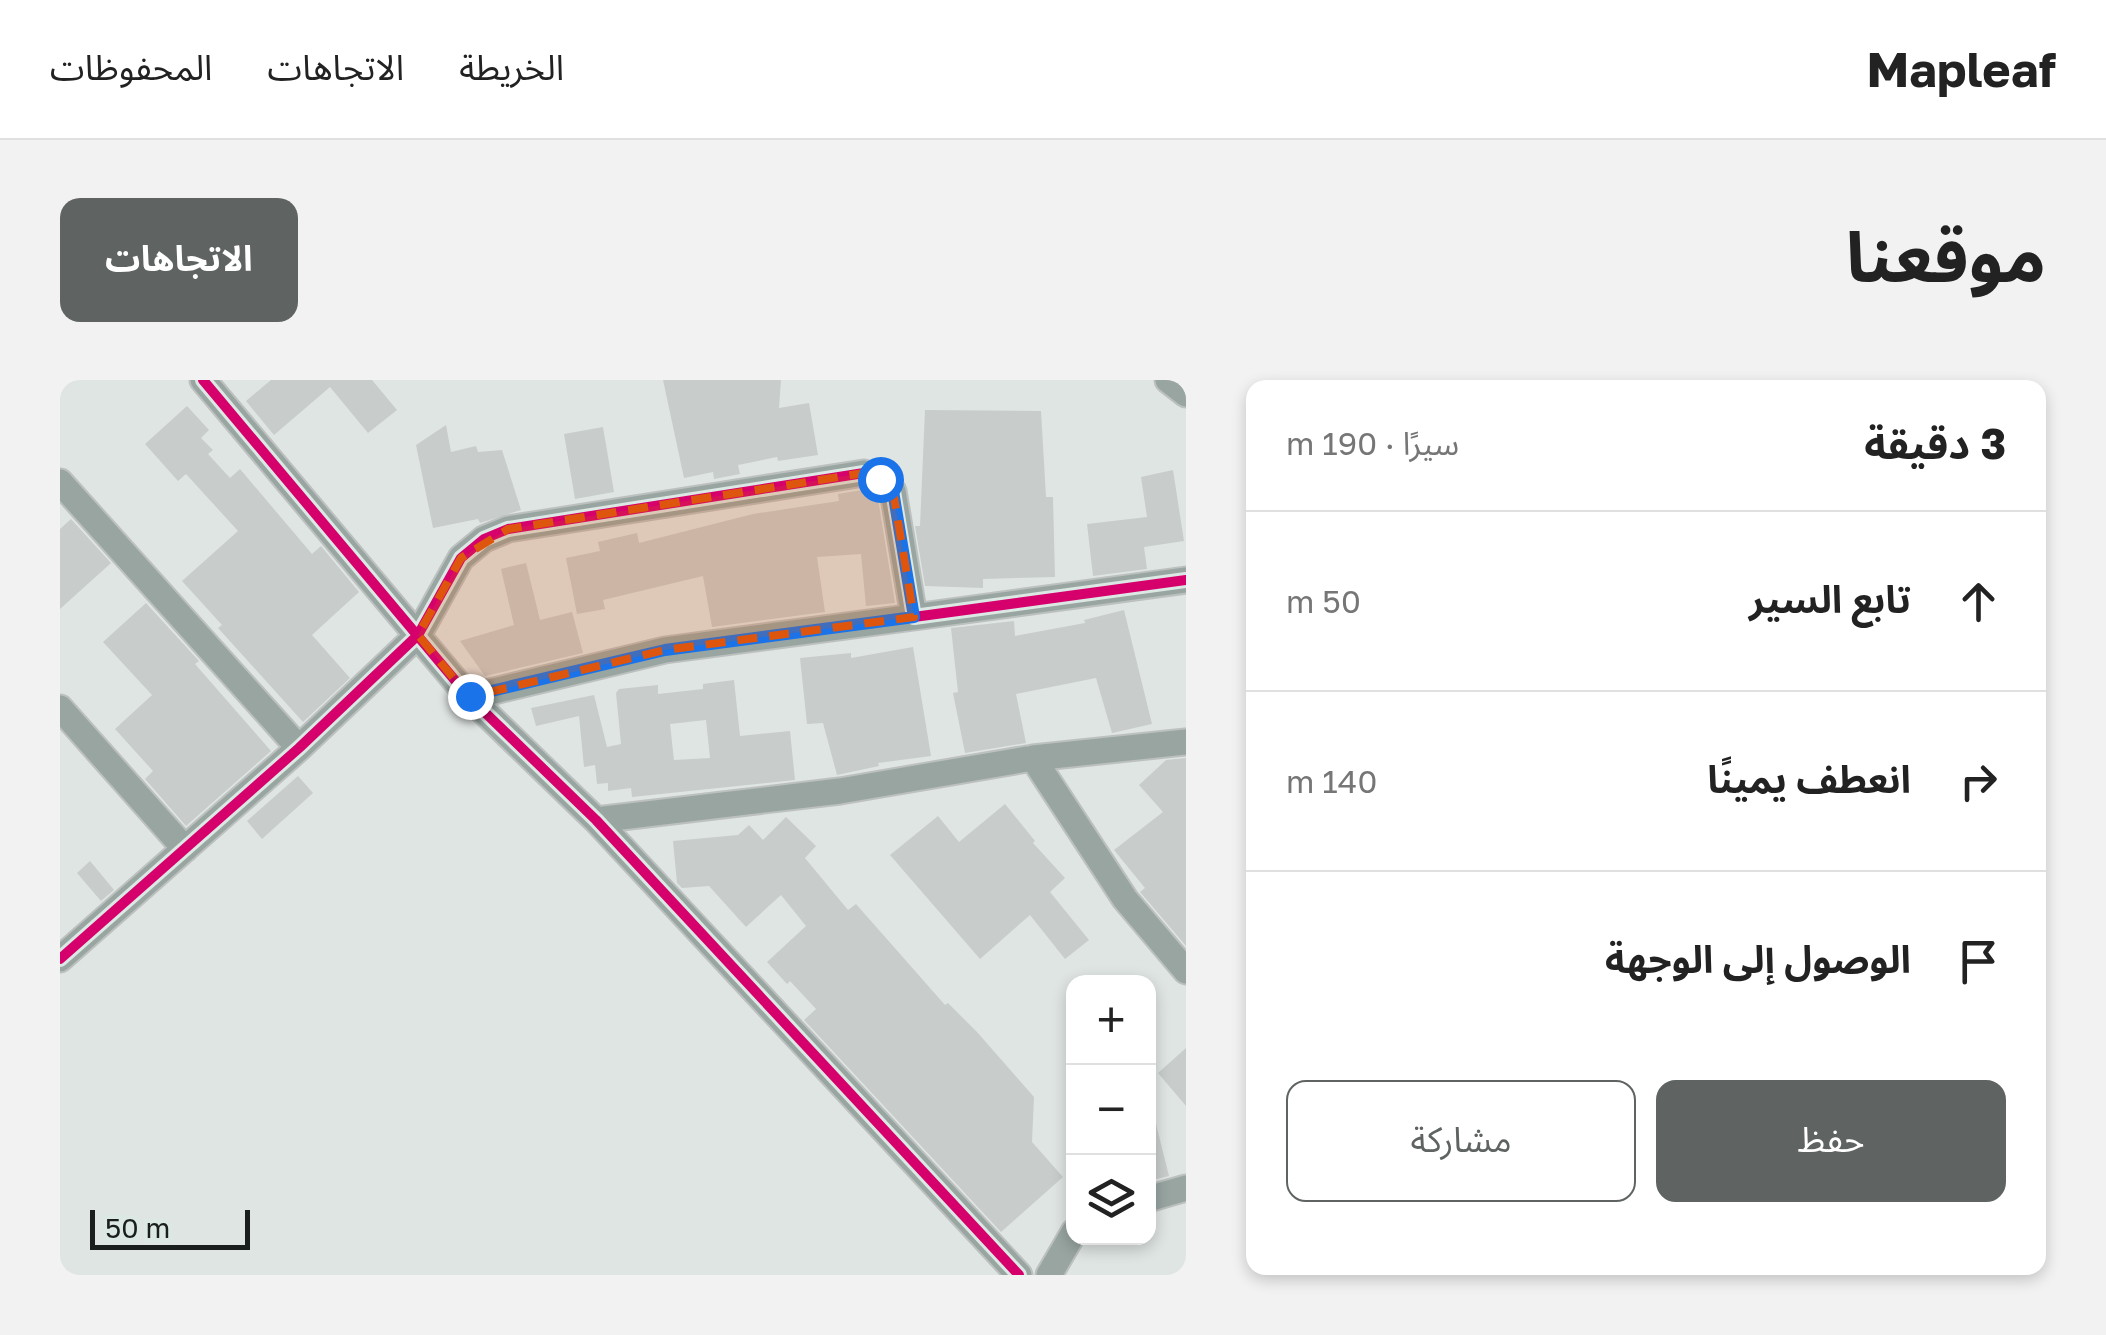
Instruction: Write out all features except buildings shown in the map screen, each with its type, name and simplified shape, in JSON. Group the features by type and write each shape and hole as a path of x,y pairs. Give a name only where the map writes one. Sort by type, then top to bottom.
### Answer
{"street":[{"path":"202,380 470,696 596,820 1019,1275"},
{"path":"1168,380 1186,394"},
{"path":"62,954 299,748 418,635 461,558 484,539 508,528 864,473 880,479 893,491 914,617"},
{"path":"60,482 299,748"},
{"path":"470,696 665,650 1186,580"},
{"path":"60,708 185,849"},
{"path":"596,820 840,791 1033,758 1186,742"},
{"path":"1033,758 1125,900 1186,971"},
{"path":"1156,1196 1186,1188"},
{"path":"1049,1275 1066,1245"}],"highlighted area":[{"path":"864,473 893,491 914,617 665,650 469,697 418,635 461,558 508,529"}],"cycle path":[{"path":"203,380 469,697 596,820 1019,1275"},
{"path":"60,959 299,748 418,635 461,558 484,539 508,529 864,473 880,479 893,491 914,617 1186,580"}],"route":[{"path":"470,696 665,650 914,617 893,491 880,479"}]}
